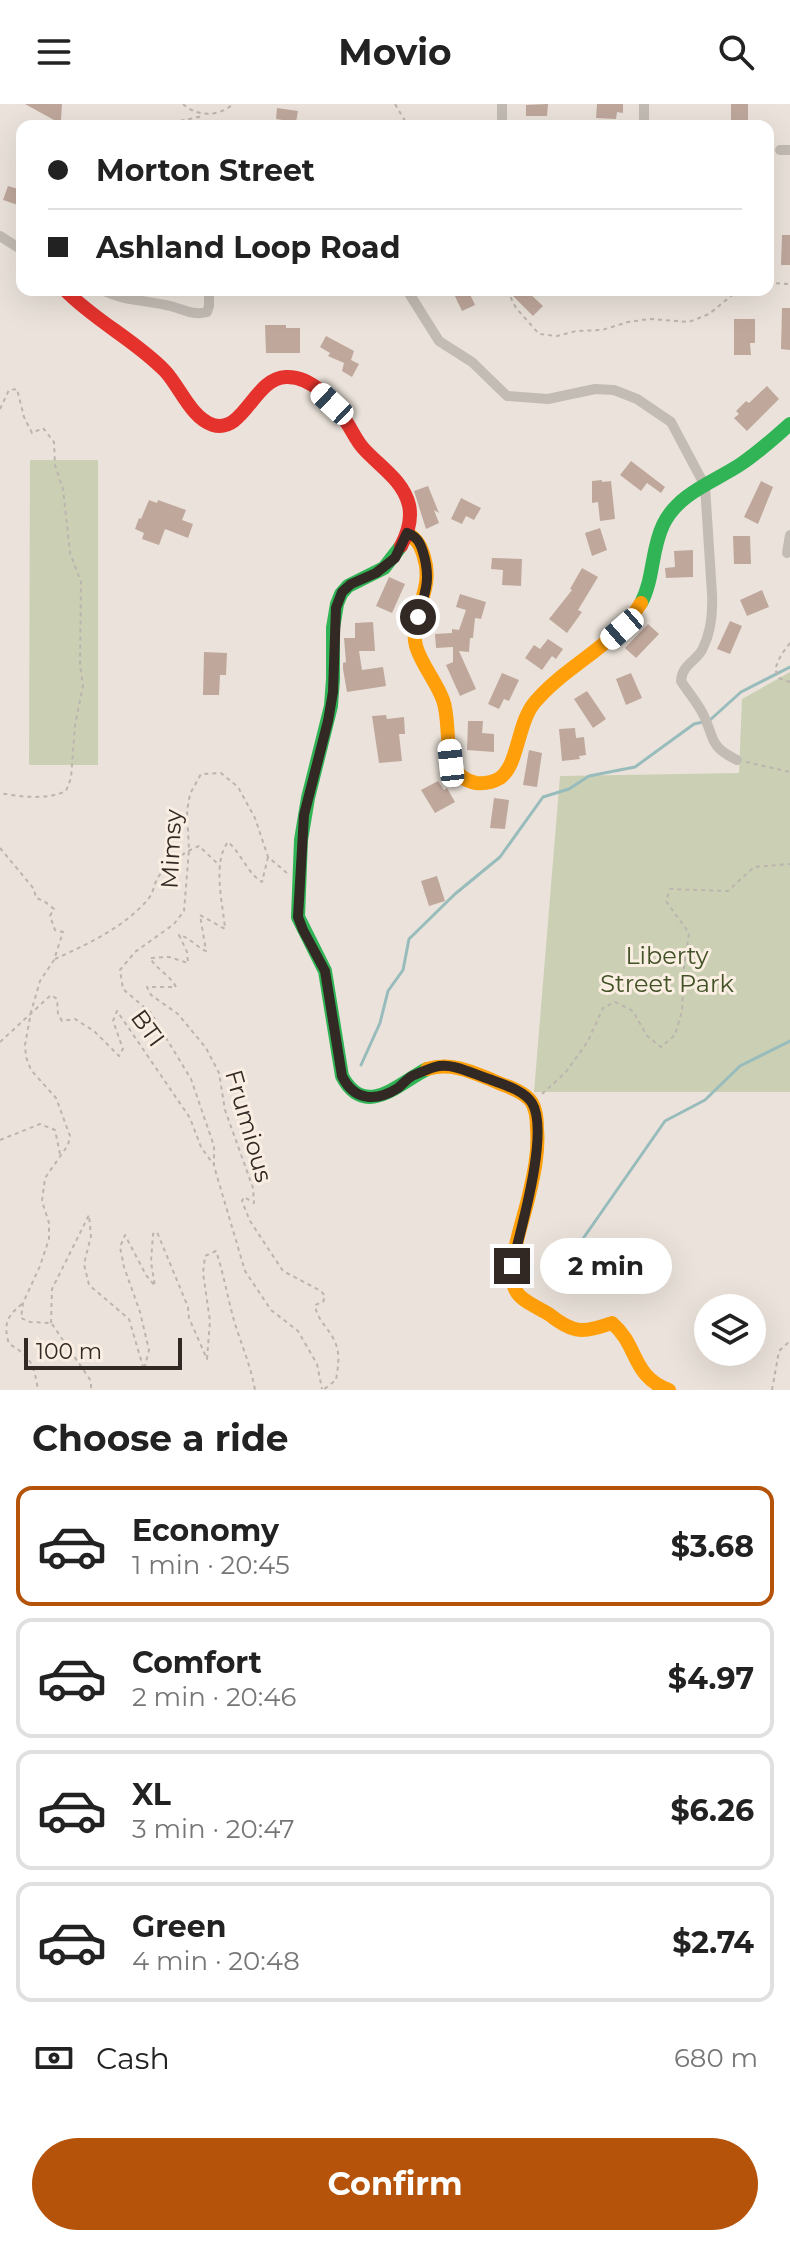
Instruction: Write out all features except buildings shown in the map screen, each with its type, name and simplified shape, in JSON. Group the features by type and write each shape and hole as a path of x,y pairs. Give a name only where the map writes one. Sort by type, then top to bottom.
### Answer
{"street":[{"path":"71,296 96,320 135,346 165,372 205,422 216,426 227,425 271,380 296,378 312,385 341,414 357,441 395,478 409,507 410,522 395,558 376,573 351,584 342,592 336,608 333,692 304,815 298,917 325,971 342,1076 355,1094 371,1098 384,1096 411,1076 438,1066 453,1067 523,1094 532,1103 536,1118 535,1169 512,1266 516,1291 524,1300 580,1332 612,1323 626,1338 646,1377 655,1385 669,1390"},
{"path":"118,296 131,301 173,306 194,314 207,312 209,296"},
{"path":"411,296 439,341 472,362 507,396 548,399 595,389 614,390 637,399 671,422 705,486 713,610 707,638 700,653 686,666 681,681 703,715 710,737 717,747 737,760"},
{"path":"407,533 420,542 428,569 415,639 416,647 445,705 451,763 456,773 466,779 485,783 494,781 507,770 525,715 536,699 594,654 631,618 648,588 663,526 677,506 740,464 790,424"},
{"path":"787,553 790,535"}],"path":[{"path":"183,104 189,110 206,115"},
{"path":"184,120 225,111 233,104"},
{"path":"510,296 516,308 539,334 557,336 650,319 689,322 709,314 731,296"},
{"path":"0,409 9,390 17,389 24,417 32,433 43,428 54,442 70,553 81,582 80,664 83,686 75,725 71,778 66,791 55,796 0,793"},
{"path":"790,643 775,669 779,678 790,682"},
{"path":"737,760 790,772"},
{"name":"Mimsy","path":"268,857 255,818 238,787 221,773 201,774 190,794 187,811 189,850 184,911 174,924 135,952 120,970 123,989 151,1013 191,1079 214,1146 214,1166 245,1271 271,1310 298,1331 317,1364 323,1390"},
{"path":"220,866 228,842 239,851 256,878 262,882 268,857 299,884"},
{"path":"54,960 92,942 125,920 150,897 159,875 189,850 199,846 220,866"},
{"path":"0,848 34,889 36,898 54,909 50,916 55,930 63,932 54,960 40,981 26,1038 26,1057 31,1070 56,1098 70,1136 68,1145 45,1178 42,1201 49,1223 49,1239 23,1303 21,1318 30,1322 51,1323"},
{"path":"532,1103 566,1072 588,1041 603,1008 615,1002 633,1011 647,1036 661,1047 675,1035 682,1011 689,933 666,901 670,889 728,891 754,867 790,864"},
{"name":"Frumious","path":"220,866 225,929 200,915 206,951 189,937 179,935 187,952 188,963 169,957 150,958 176,987 147,987 151,995 178,1014 206,1048 219,1073 225,1110 253,1188 254,1203 244,1197 242,1201 250,1221 283,1271 325,1296 323,1302 315,1305 316,1314 336,1342 339,1362 336,1380 323,1390"},
{"name":"BTI","path":"31,1012 51,995 57,999 62,1021 75,1019 94,1031 119,1056 123,1049 113,1021 117,1011 190,1118 201,1147 214,1166"},
{"path":"0,1042 31,1012"},
{"path":"0,1140 40,1124 55,1130 61,1155"},
{"path":"91,1390 91,1381 51,1323 52,1289 89,1215 91,1236 84,1264 89,1285 129,1319 144,1370 149,1350 124,1267 120,1247 125,1235 155,1286 151,1262 153,1234 157,1232 207,1359 210,1321 203,1273 205,1256 216,1251 255,1390"},
{"path":"23,1303 12,1312 5,1329 9,1344 26,1353 35,1371 38,1390"},
{"path":"772,1390 779,1351 790,1341"}],"green space":[{"path":"30,460 98,460 98,765 29,765"},
{"name":"Liberty Street Park","path":"790,672 790,1092 534,1092 560,776 739,773 742,699"}],"waterway":[{"path":"710,720 741,692 790,667"},
{"path":"361,1065 380,1023 388,991 403,970 409,939 455,894 500,857 543,797 569,789 589,776 635,767 694,724 703,722"},
{"path":"573,1253 665,1121 705,1100 740,1066 790,1041"}],"traffic: fast":[{"path":"641,603 659,535 678,504 748,459 790,424"},
{"path":"401,546 384,568 348,586 337,604 333,628 331,706 301,840 298,917 325,971 342,1076 351,1089 372,1097 394,1089 427,1069"}],"traffic: slow":[{"path":"407,533 420,546 426,569 424,592 415,624 416,646 443,700 451,761 456,771 476,783 494,781 506,772 535,702 618,631 641,603"},
{"path":"427,1069 444,1066 468,1071 517,1090 530,1100 536,1113 536,1162 516,1244 512,1271 516,1291 527,1302 573,1329 594,1329 612,1323 627,1341 641,1369 669,1390"}],"traffic: jam":[{"path":"72,296 153,360 165,371 198,416 213,425 224,426 233,421 265,386 275,380 296,378 322,392 342,415 361,445 402,488 409,505 410,521 401,546"}],"route":[{"path":"418,617 428,569 420,542 407,533 395,558 376,573 351,584 342,592 336,608 333,692 304,815 298,917 325,971 342,1076 355,1094 371,1098 384,1096 411,1076 438,1066 453,1067 496,1082 523,1094 532,1103 536,1118 535,1169 512,1266"}]}
